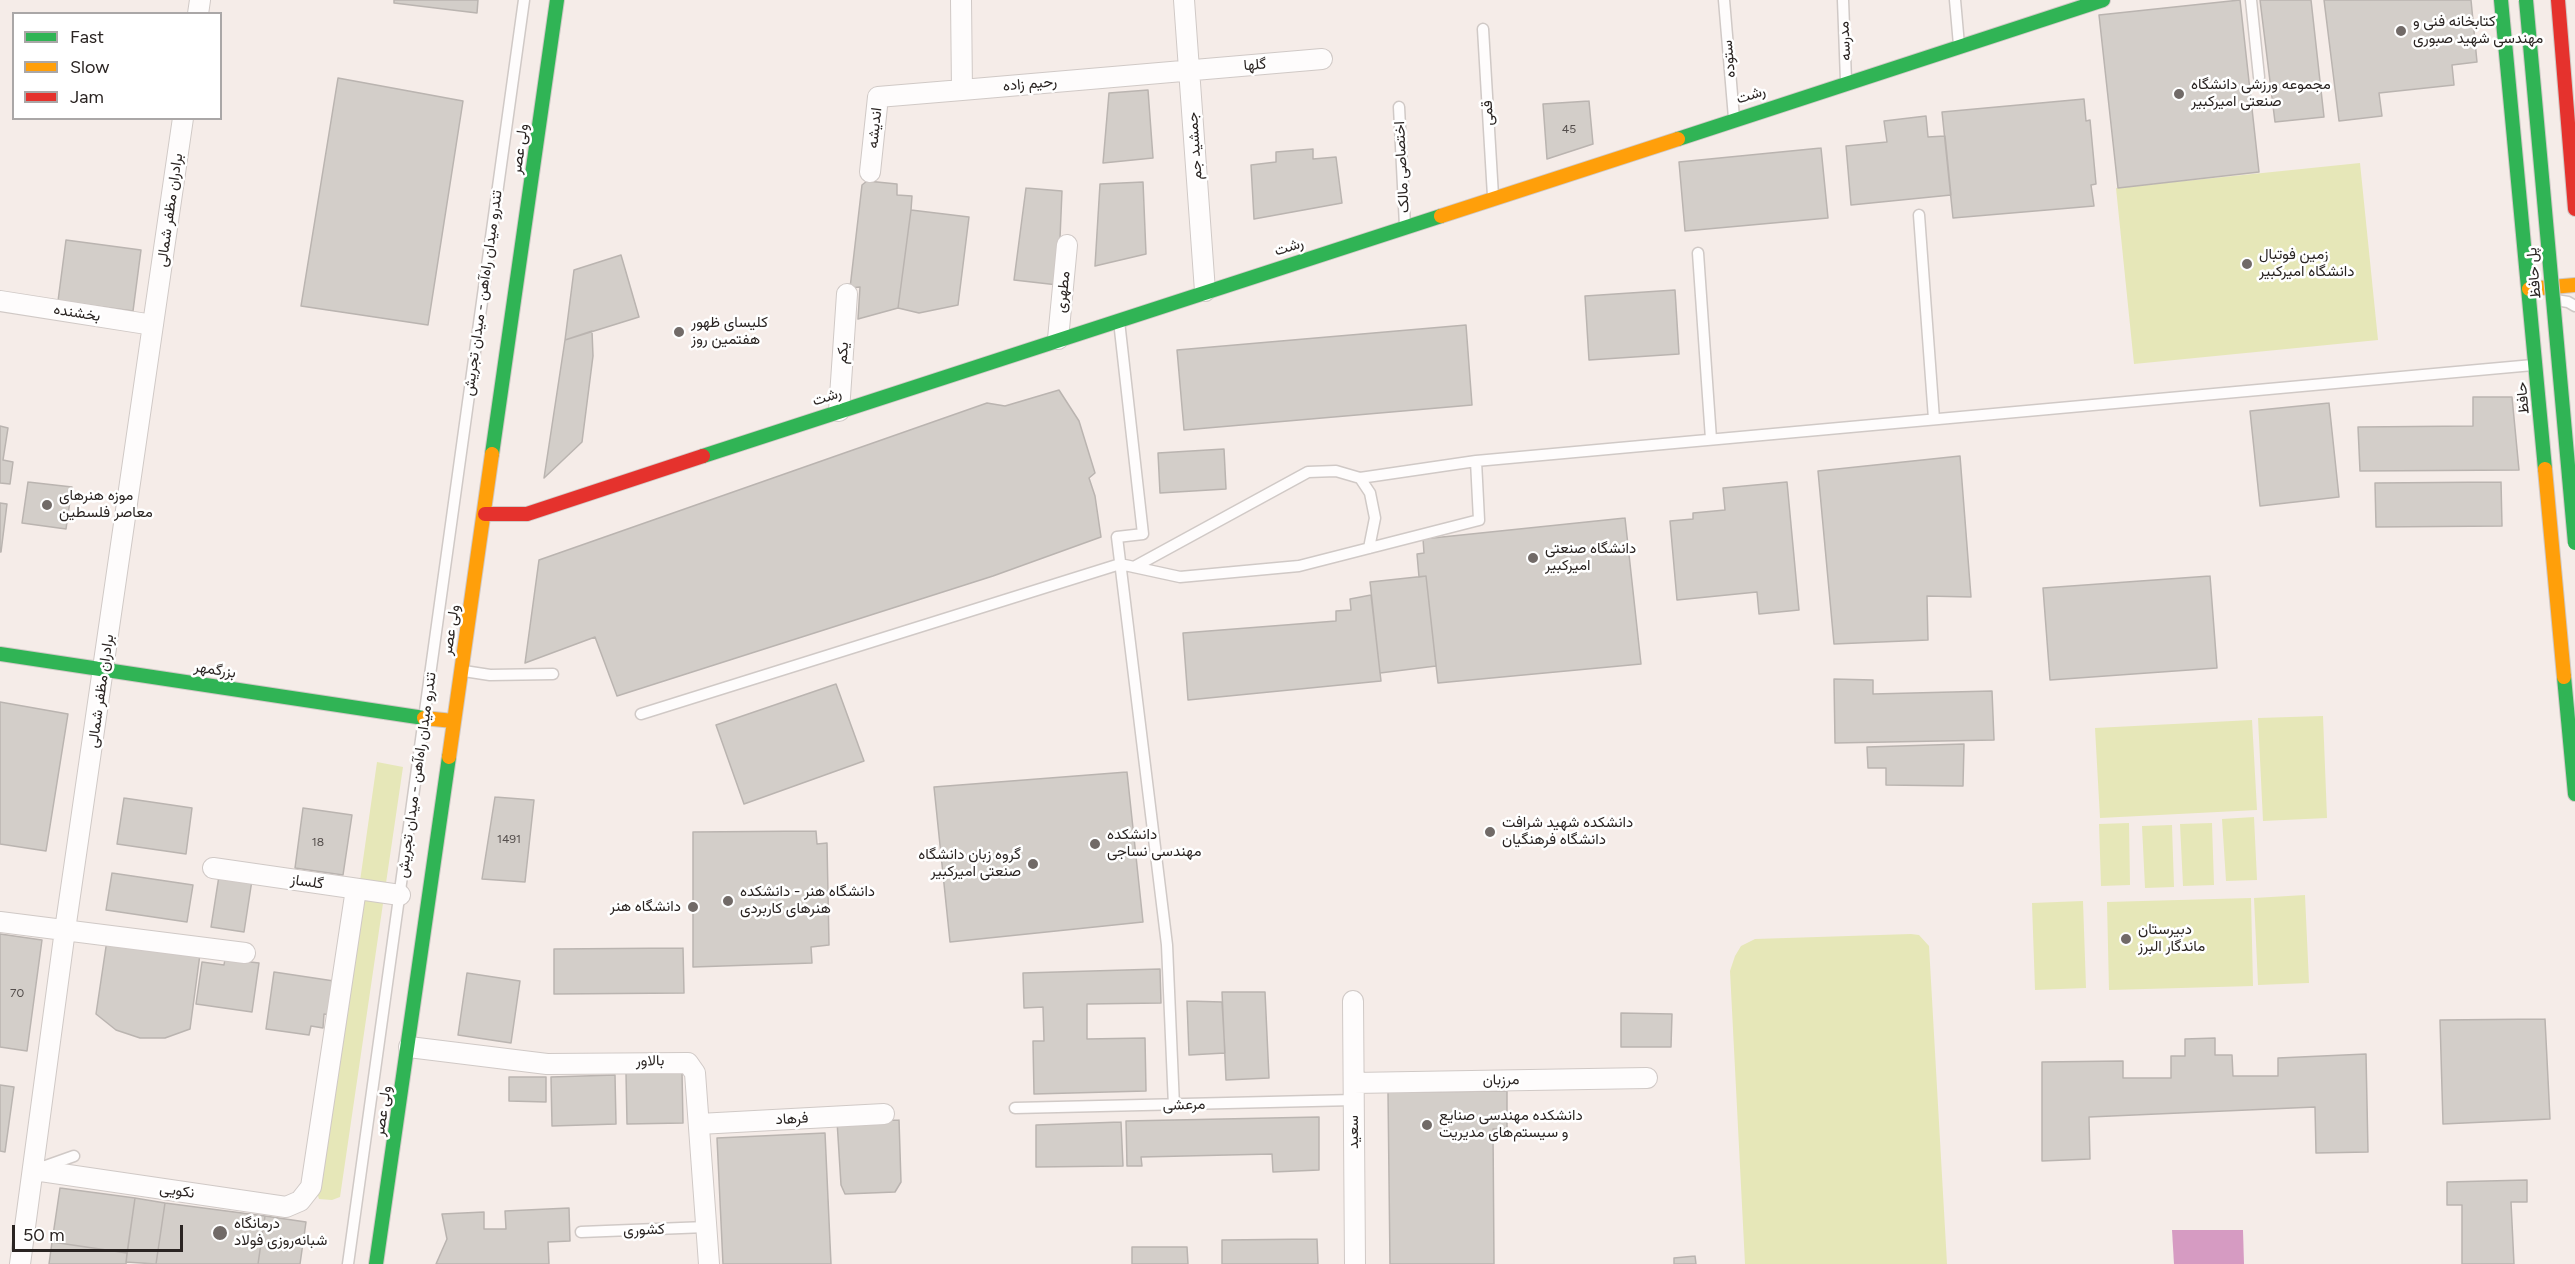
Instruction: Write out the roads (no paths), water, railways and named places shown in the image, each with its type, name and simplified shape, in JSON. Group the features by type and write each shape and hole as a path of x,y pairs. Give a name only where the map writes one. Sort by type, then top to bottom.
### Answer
{"main road":[{"name":"ولی عصر","path":"376,1264 409,1047 453,721 485,514 557,0"},
{"name":"رشت","path":"485,514 527,514 1734,118 2103,0"},
{"name":"حافظ","path":"2501,0 2575,794"},
{"name":"پل حافظ","path":"2526,0 2575,543"},
{"path":"2558,0 2575,209"},
{"path":"2529,289 2575,285"},
{"name":"بزرگمهر","path":"0,654 453,721"}],"street":[{"path":"961,0 962,90"},
{"name":"جمشید جم","path":"1184,0 1205,291"},
{"name":"گلها","path":"1189,71 1322,58"},
{"name":"رحیم زاده","path":"962,90 1189,71"},
{"name":"اندیشه","path":"870,172 878,97 962,90"},
{"name":"برادران مظفر شمالی","path":"20,1264 65,930 183,120"},
{"name":"مطهری","path":"1058,339 1067,245"},
{"name":"یکم","path":"839,411 847,294"},
{"name":"بخشنده","path":"0,301 153,325"},
{"name":"گلساز","path":"213,868 400,895"},
{"name":"نکویی","path":"34,1170 286,1207 300,1202 310,1187 356,889"},
{"path":"0,922 245,953"},
{"name":"سعید","path":"1353,1000 1355,1264"},
{"name":"بالاور","path":"409,1047 547,1064 682,1061 688,1063 695,1073 708,1264"},
{"name":"مرزبان","path":"1354,1091 1647,1078"},
{"name":"فرهاد","path":"699,1124 884,1114"}],"lane":[{"name":"تندرو میدان راه‌آهن - میدان تجریش","path":"348,1264 524,0"},
{"name":"ستوده","path":"1724,0 1734,118"},
{"name":"مدرسه","path":"1842,0 1846,82"},
{"path":"1955,0 1959,46"},
{"path":"2251,0 2259,77"},
{"name":"قمی","path":"1483,29 1493,198"},
{"name":"اختصاصی مالک","path":"1399,107 1405,226"},
{"path":"1919,215 1934,419"},
{"path":"1698,254 1711,439"},
{"path":"2533,327 2539,311 2547,303 2563,300 2575,306"},
{"path":"1119,319 1143,534 1117,537 1167,945 1174,1106"},
{"path":"1134,567 1308,472 1336,471 1360,477 1476,461 2536,365"},
{"path":"641,714 1120,564 1180,577 1299,566 1479,520 1476,461"},
{"path":"1360,477 1370,493 1376,518 1369,548"},
{"path":"461,671 490,675 553,674"},
{"name":"مرعشی","path":"1015,1108 1174,1106 1354,1091"},
{"path":"34,1170 74,1156"},
{"name":"کشوری","path":"581,1233 706,1227"}],"place":[{"name":"کتابخانه فنی و مهندسی شهید صبوری","path":"2401,31"},
{"name":"مجموعه ورزشی دانشگاه صنعتی امیرکبیر","path":"2179,94"},
{"name":"زمین فوتبال دانشگاه امیرکبیر","path":"2247,264"},
{"name":"کلیسای ظهور هفتمین روز","path":"679,332"},
{"name":"موزه هنرهای معاصر فلسطین","path":"47,505"},
{"name":"دانشگاه صنعتی امیرکبیر","path":"1533,558"},
{"name":"دانشکده شهید شرافت دانشگاه فرهنگیان","path":"1490,832"},
{"name":"دانشکده مهندسی نساجی","path":"1095,844"},
{"name":"گروه زبان دانشگاه صنعتی امیرکبیر","path":"1033,864"},
{"name":"دانشگاه هنر - دانشکده هنرهای کاربردی","path":"728,901"},
{"name":"دانشگاه هنر","path":"693,907"},
{"name":"دبیرستان ماندگار البرز","path":"2126,939"},
{"name":"دانشکده مهندسی صنایع و سیستم‌های مدیریت","path":"1427,1125"},
{"name":"درمانگاه شبانه‌روزی فولاد","path":"220,1233"}]}
